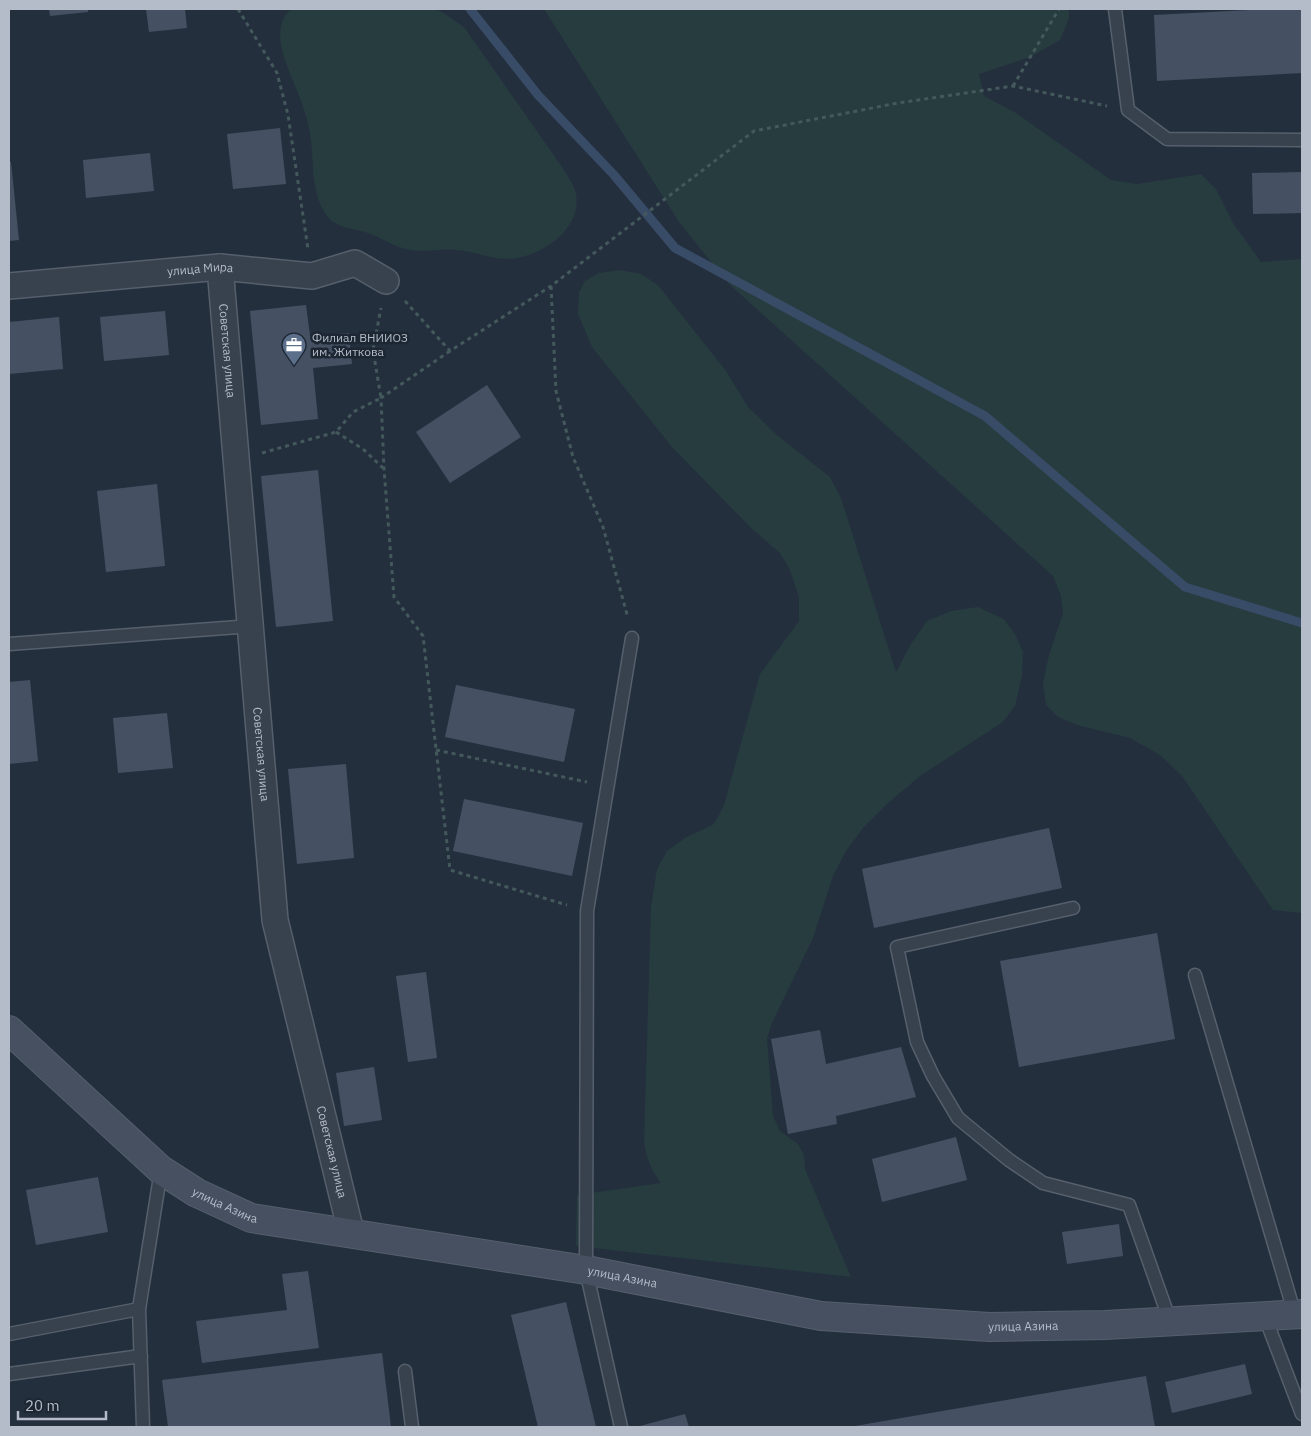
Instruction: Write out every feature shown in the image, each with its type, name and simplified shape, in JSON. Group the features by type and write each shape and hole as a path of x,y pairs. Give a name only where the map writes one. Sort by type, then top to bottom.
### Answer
{"street":[{"name":"улица Мира","path":"9,286 220,267 312,276 354,263 386,280"},
{"name":"Советская улица","path":"220,267 252,626 275,920 351,1232"},
{"name":"улица Азина","path":"9,1030 161,1170 197,1193 251,1218 351,1232 586,1270 821,1316 989,1326 1105,1325 1299,1314"}],"lane":[{"path":"1115,9 1128,110 1167,139 1302,140"},
{"path":"9,644 252,626"},
{"path":"621,1427 586,1270 587,911 632,638"},
{"path":"1073,908 897,947 917,1042 933,1076 958,1118 1009,1160 1043,1183 1129,1205 1170,1321"},
{"path":"1195,974 1299,1314"},
{"path":"143,1427 139,1309 161,1170"},
{"path":"9,1334 139,1309"},
{"path":"1265,1317 1302,1414"},
{"path":"9,1374 141,1356"},
{"path":"405,1371 412,1427"}],"path":[{"path":"238,9 277,72 288,115 312,276"},
{"path":"1013,86 1059,9"},
{"path":"237,460 336,432 352,412 381,398 450,350 551,286 754,131 898,103 1013,86 1128,110"},
{"path":"386,280 450,350"},
{"path":"386,280 374,350 381,398 384,469 394,597 422,636 450,870 587,911"},
{"path":"551,286 556,392 573,457 605,535 618,577 632,638"},
{"path":"336,432 363,449 384,469"},
{"path":"436,750 608,786"}],"green space":[{"path":"291,9 435,9 464,27 572,184 577,204 574,217 567,228 546,247 534,253 508,259 456,250 417,251 406,249 367,233 343,227 332,221 323,209 316,190 308,122 282,50 281,28 284,18"},
{"path":"544,9 1069,9 1069,18 1060,40 1030,57 979,74 984,96 1016,113 1111,180 1137,184 1201,174 1216,189 1233,223 1261,262 1302,259 1302,913 1273,910 1182,776 1160,755 1130,738 1077,725 1058,717 1046,705 1043,683 1049,655 1063,613 1061,596 1053,576 729,284 679,222"},
{"path":"620,270 641,274 658,285 726,371 748,407 777,435 830,477 841,498 896,672 911,644 927,621 951,611 978,607 1004,619 1015,634 1023,652 1022,676 1015,706 1003,722 920,776 888,803 863,828 846,851 833,876 813,938 772,1023 767,1038 773,1116 780,1131 798,1144 804,1155 805,1169 851,1277 576,1246 577,1195 661,1183 649,1164 644,1141 651,907 657,869 667,851 685,838 714,824 724,805 760,674 799,621 799,597 789,568 780,553 751,528 672,447 592,347 578,314 579,292 585,281 599,273"}],"building":[{"path":"49,9 88,9 88,12 50,16"},
{"path":"146,9 185,9 187,28 149,32"},
{"path":"1302,9 1302,73 1157,81 1154,15"},
{"path":"280,128 286,184 233,189 227,134"},
{"path":"150,153 154,191 86,198 83,160"},
{"path":"9,162 11,162 19,240 9,241"},
{"path":"1302,172 1302,213 1253,214 1252,173"},
{"name":"Филиал ВНИИОЗ им. Житкова","path":"306,305 310,336 349,333 352,364 313,368 318,419 261,425 250,311"},
{"path":"165,311 169,355 104,361 100,317"},
{"path":"59,317 63,369 9,374 9,322"},
{"path":"487,385 521,437 450,483 416,432"},
{"path":"318,470 333,621 276,627 261,476"},
{"path":"157,484 165,566 106,572 97,491"},
{"path":"30,680 38,761 9,764 9,682"},
{"path":"456,685 575,709 564,762 445,737"},
{"path":"167,713 173,768 118,773 113,718"},
{"path":"346,764 354,858 297,864 288,769"},
{"path":"464,799 583,823 572,876 453,851"},
{"path":"1049,828 1062,888 874,928 862,869"},
{"path":"1157,933 1175,1039 1019,1067 1000,961"},
{"path":"426,972 437,1058 408,1062 396,976"},
{"path":"820,1030 826,1064 901,1047 916,1097 836,1116 837,1124 788,1134 771,1039"},
{"path":"374,1067 382,1120 344,1126 336,1073"},
{"path":"956,1137 967,1180 882,1202 872,1159"},
{"path":"98,1177 108,1232 36,1245 26,1190"},
{"path":"1119,1224 1123,1256 1067,1264 1062,1232"},
{"path":"308,1271 319,1348 202,1363 196,1321 287,1310 282,1274"},
{"path":"566,1302 596,1427 538,1427 511,1315"},
{"path":"382,1353 391,1427 168,1427 162,1380"},
{"path":"1245,1364 1252,1394 1172,1413 1165,1382"},
{"path":"1146,1376 1155,1427 855,1427 855,1426"},
{"path":"685,1414 689,1427 636,1427"}],"waterway":[{"path":"470,9 538,95 614,175 675,248 985,416 1185,587 1302,623"}],"place":[{"name":"Филиал ВНИИОЗ им. Житкова","path":"294,366"}]}
